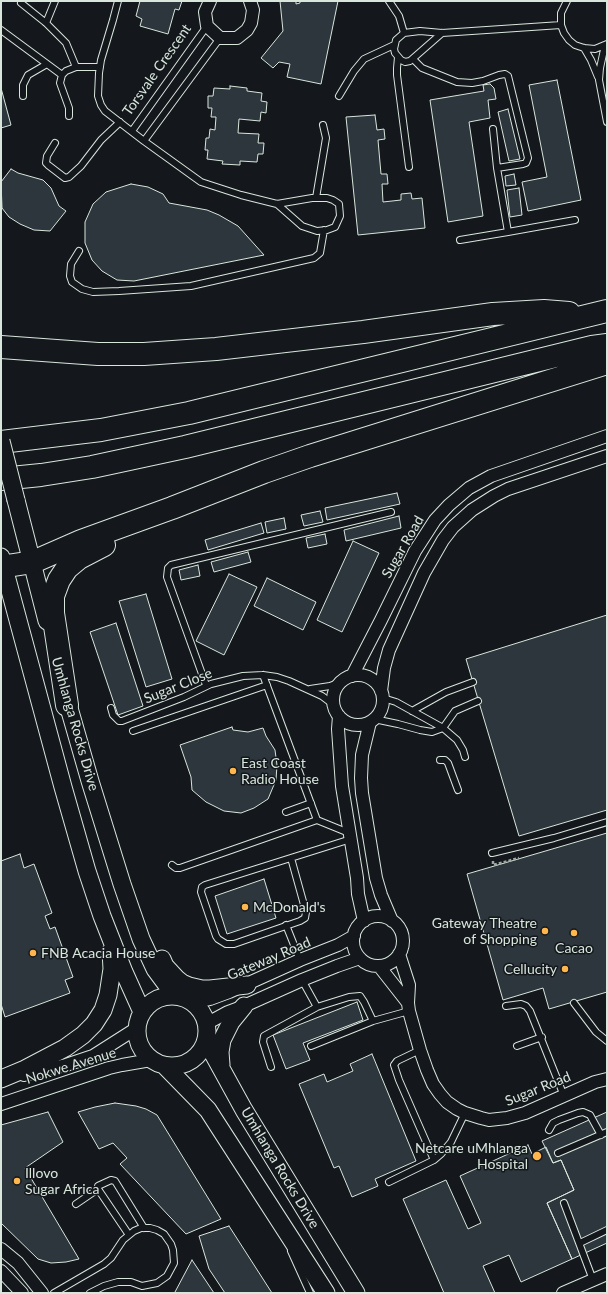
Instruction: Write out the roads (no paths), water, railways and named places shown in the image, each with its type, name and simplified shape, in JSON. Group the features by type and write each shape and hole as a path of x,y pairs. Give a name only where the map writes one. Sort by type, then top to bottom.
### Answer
{"highway":[{"path":"1,347 98,354 144,354 216,349 363,332 493,314 544,311 600,313"},
{"path":"1,442 101,430 189,413 600,313"},
{"path":"1,479 41,475 92,467 178,449 592,347 607,345"},
{"path":"2,564 33,562 81,541 310,456 607,363"},
{"path":"68,705 53,613 53,596 59,580 67,568 79,558 172,508"}],"main road":[{"name":"Umhlanga Rocks Drive","path":"1,442 33,562 68,705 122,884 146,950 155,969 175,996"},
{"name":"Umhlanga Rocks Drive","path":"2,564 87,870 124,972 139,1020"},
{"path":"122,884 131,896 165,966 177,979 189,986 202,989 247,985"},
{"path":"1,1079 25,1069 65,1048 83,1035 99,1017 106,1002 111,979 112,960 109,934"},
{"path":"175,996 185,998 193,1003 202,1012 207,1032 206,1041 201,1051 192,1061 179,1066 158,1063 140,1048 137,1040 139,1020 147,1006 164,997 175,996"},
{"path":"222,1069 220,1052 222,1040 231,1022 244,1006"},
{"name":"Umhlanga Rocks Drive","path":"206,1041 244,1110 356,1293"},
{"name":"Umhlanga Rocks Drive","path":"158,1063 208,1110 326,1293"}],"street":[{"name":"Torsvale Crescent","path":"210,1 205,12 207,26 220,38"},
{"path":"220,38 236,38 247,30 254,10 250,1"},
{"name":"Sugar Road","path":"347,679 382,620 415,551 435,520 449,505 469,488 491,476 607,436"},
{"path":"392,921 381,895 376,878 362,794 361,768 362,755 372,720 381,709 384,668 388,650 424,573 443,540 472,510 508,489 607,456"},
{"path":"372,720 362,725 346,722 340,716 334,705 335,692 338,686 347,679 358,675 374,681 382,694"},
{"path":"340,716 338,729 342,786 357,878 358,894 364,921"},
{"path":"375,916 387,918 397,925 402,936 402,948 393,961 379,966 369,964 360,958 355,950 354,936 357,927 364,921 375,916"},
{"name":"Gateway Road","path":"193,1003 210,999 247,985 300,960 338,945 354,936"},
{"name":"Sugar Road","path":"399,954 409,985 408,1007 420,1050 433,1084 447,1102 465,1113 474,1117 489,1120 507,1118 525,1113 583,1087 607,1079"},
{"path":"206,1024 228,1012 302,980 360,958"},
{"name":"Sugar Road","path":"379,966 408,1007"},
{"name":"Nokwe Avenue","path":"1,1079 66,1065 92,1056 139,1020"},
{"name":"Nokwe Avenue","path":"1,1104 108,1068 122,1065 158,1063"},
{"path":"1,1249 18,1263 42,1293"},
{"path":"1,1271 22,1293"},
{"path":"563,1293 575,1291 593,1280 607,1274"}],"lane":[{"path":"46,23 55,1"},
{"name":"Torsvale Crescent","path":"118,1 100,60 98,88 99,101 105,111 200,182 241,195 277,204 316,198 327,198 339,204 340,216 335,227 317,231 302,226 277,204"},
{"path":"389,1 399,16 404,33"},
{"path":"567,1 561,13 561,25 569,40 584,48 594,49 606,44"},
{"path":"21,3 46,23 66,43 76,67"},
{"path":"442,32 410,61 405,62 398,57 394,50 394,45 398,37 404,33 561,25"},
{"name":"Torsvale Crescent","path":"132,131 207,26"},
{"path":"1,30 62,75"},
{"path":"144,141 220,38"},
{"path":"606,44 600,68 600,80 607,122"},
{"path":"339,96 354,70 364,59 394,45"},
{"path":"584,48 600,80"},
{"path":"398,57 397,68 409,167"},
{"path":"413,59 422,68 457,82 472,83 483,81 499,75 505,74 508,76 528,158 526,163 497,168"},
{"path":"23,96 23,84 28,75 47,64"},
{"path":"69,116 70,108 60,83 62,75 66,70 76,67 100,67"},
{"path":"55,143 47,156 46,163 66,178 81,166 101,140 120,122"},
{"path":"316,198 326,138 323,125"},
{"path":"492,129 508,232"},
{"path":"460,240 576,220"},
{"path":"79,251 71,264 70,276 72,282 82,289 93,292 190,286 314,258 320,253 324,230"},
{"path":"206,685 167,577 168,568 171,565 391,512"},
{"path":"264,675 317,820 350,836"},
{"name":"Sugar Close","path":"110,708 116,719 122,721 184,697 206,685 243,676 264,675 282,678 308,689 322,696 334,705"},
{"path":"308,689 324,687 347,679"},
{"path":"412,711 446,692 473,682"},
{"path":"133,731 267,685"},
{"path":"382,694 443,728 457,740 465,757"},
{"path":"372,720 432,732 443,728 455,711 478,701"},
{"path":"440,760 445,760 448,763 458,790"},
{"path":"286,812 310,803"},
{"path":"172,865 176,868 180,868 317,820"},
{"path":"492,853 554,838 607,822"},
{"path":"291,858 306,912 304,918 234,944 226,944 216,936 201,892 202,887 291,858 350,836"},
{"path":"286,925 300,960"},
{"path":"302,980 316,1007"},
{"path":"271,1066 263,1042 264,1036 316,1007 349,997 360,996 373,1021"},
{"path":"574,1003 596,1032 607,1041"},
{"path":"506,1006 521,1004 528,1008 542,1037 564,1096"},
{"path":"311,1046 408,1007"},
{"path":"517,1046 542,1037"},
{"path":"420,1050 396,1061 394,1065 399,1080 434,1160"},
{"path":"548,1130 559,1120 583,1112 590,1115 601,1135"},
{"path":"388,1182 434,1160 446,1149 465,1113"},
{"path":"558,1153 607,1132"},
{"path":"76,1204 98,1189 98,1186 109,1180 114,1180 144,1228"},
{"path":"98,1189 129,1235"},
{"path":"564,1203 593,1280"},
{"path":"280,1222 293,1257 310,1293"},
{"path":"54,1293 104,1264 111,1258 119,1245 134,1231 144,1228 157,1230 164,1234 171,1244 174,1263 167,1276 157,1284 142,1286 131,1282 118,1282 104,1286 90,1293"},
{"path":"580,1243 607,1230"}],"place":[{"name":"East Coast Radio House","path":"233,771"},
{"name":"McDonald's","path":"245,907"},
{"name":"Gateway Theatre of Shopping","path":"545,931"},
{"name":"Cacao","path":"574,933"},
{"name":"FNB Acacia House","path":"33,953"},
{"name":"Cellucity","path":"565,969"},
{"name":"Netcare uMhlanga Hospital","path":"537,1156"},
{"name":"Illovo Sugar Africa","path":"17,1181"}]}
